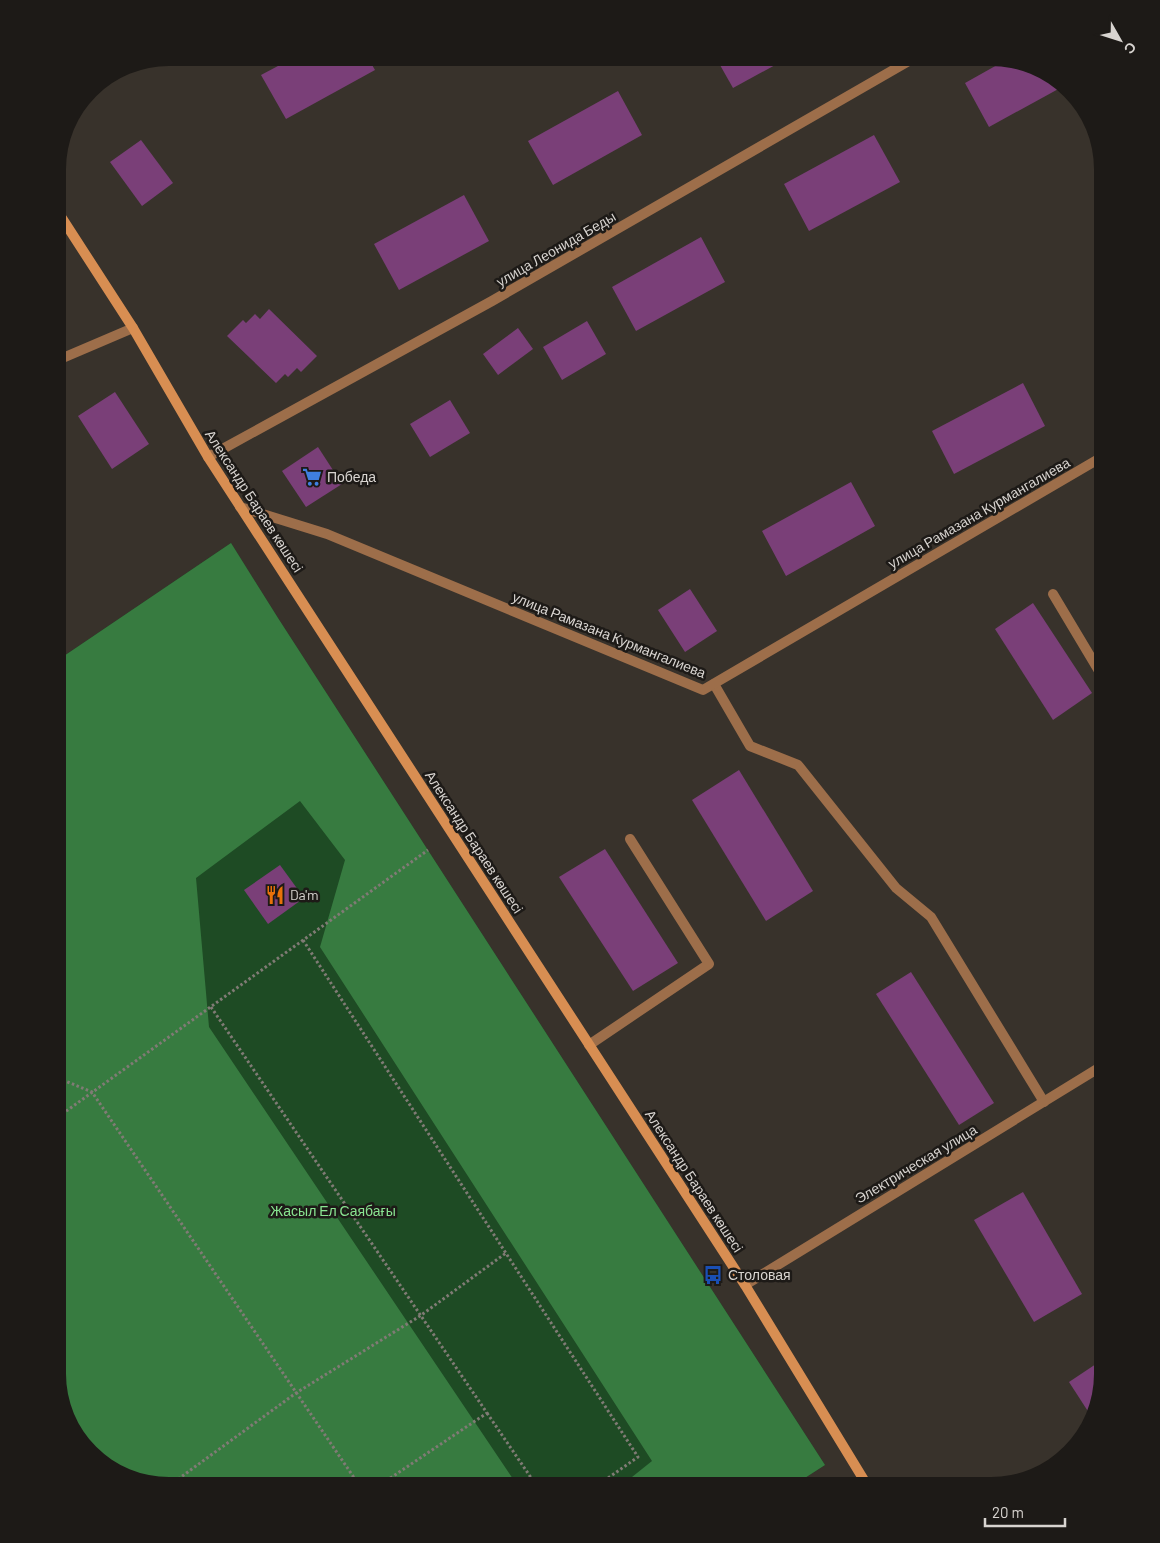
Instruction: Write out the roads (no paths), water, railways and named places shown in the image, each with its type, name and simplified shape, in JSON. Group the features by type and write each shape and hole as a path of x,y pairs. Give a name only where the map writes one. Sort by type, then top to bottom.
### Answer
{"street":[{"name":"улица Леонида Беды","path":"208,457 492,301 900,66"},
{"name":"Александр Бараев көшесі","path":"66,225 132,328 208,457 745,1285 862,1477"},
{"path":"66,357 132,328"},
{"name":"улица Рамазана Курмангалиева","path":"240,507 327,534 703,690 1094,461"},
{"path":"1053,594 1094,663"},
{"path":"714,684 750,746 798,765 896,888 932,917 1044,1102"},
{"path":"589,1044 709,964 630,839"},
{"name":"Электрическая улица","path":"745,1285 1094,1071"}],"place":[{"name":"Победа","path":"312,477"},
{"name":"Da'm","path":"275,895"},
{"name":"Столовая","path":"713,1275"}],"park label":[{"name":"Жасыл Ел Саябағы","path":"333,1211"}]}
